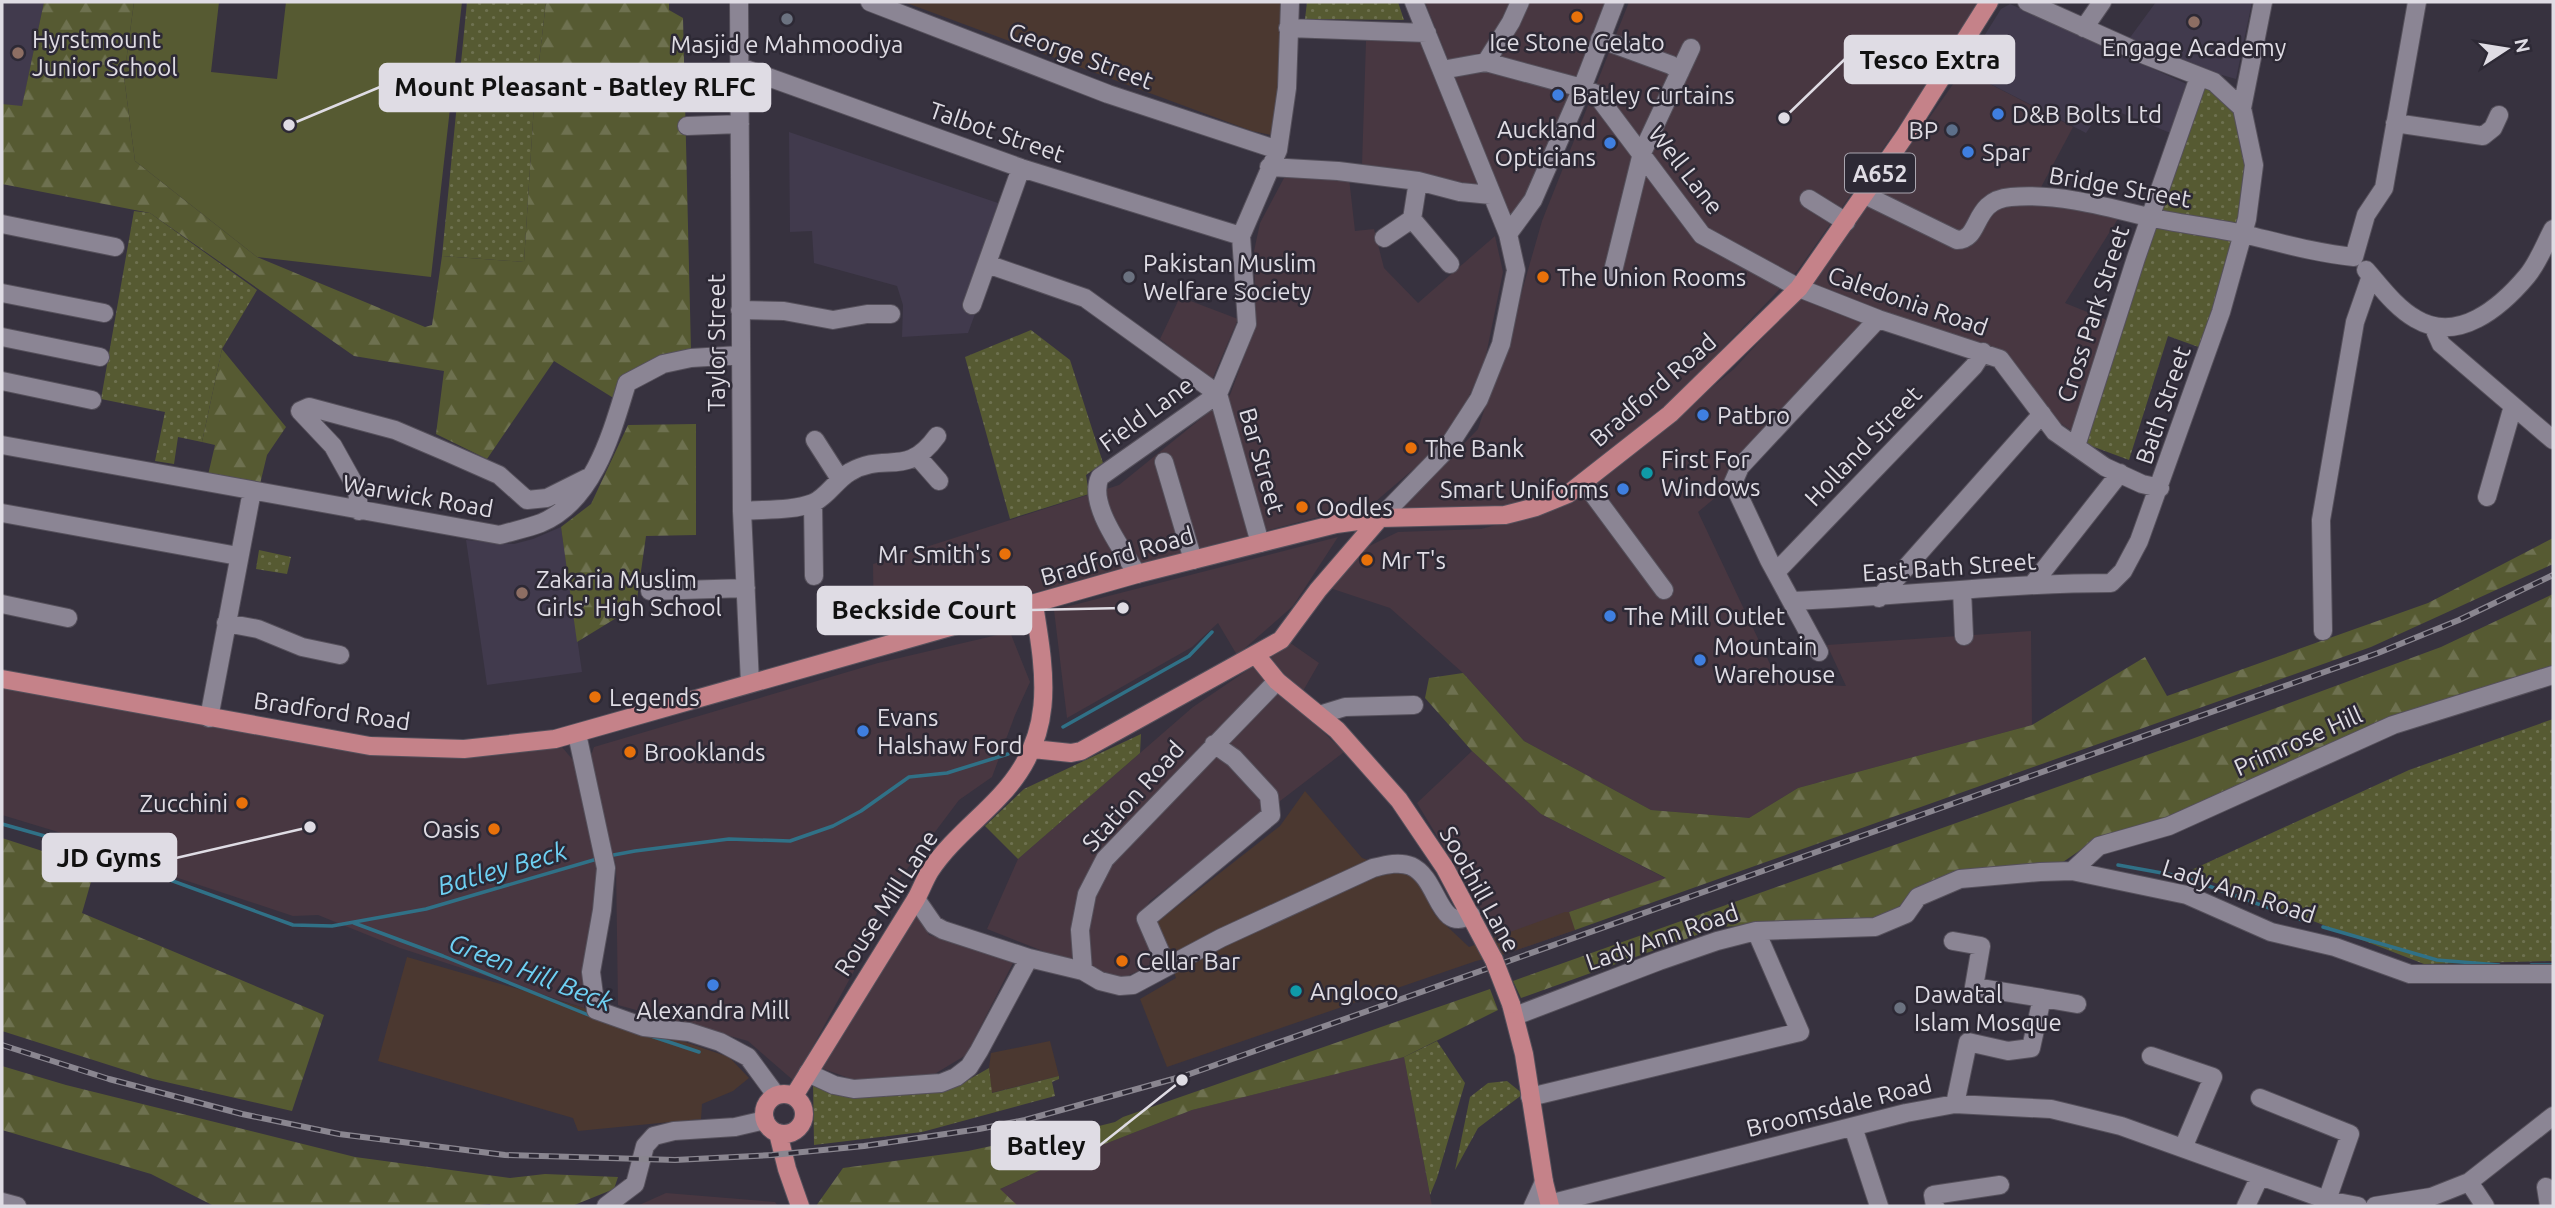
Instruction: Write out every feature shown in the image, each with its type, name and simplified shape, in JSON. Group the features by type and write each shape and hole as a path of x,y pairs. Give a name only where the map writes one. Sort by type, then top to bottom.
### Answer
{"main road":[{"name":"Bradford Road","path":"2,678 209,718 384,747 464,749 555,739 1137,574 1336,524 1380,518 1505,515 1536,507 1568,494 1670,414 1799,288 1932,95 1989,2"},
{"path":"1032,749 1071,753 1081,751 1281,640 1318,590 1380,518"},
{"name":"Rouse Mill Lane","path":"785,1095 808,1073 916,899 930,871 1014,780 1032,749 1040,722 1045,684 1034,605"},
{"name":"Soothill Lane","path":"1256,655 1277,681 1337,730 1399,800 1445,868 1471,915 1494,960 1513,1010 1544,1182 1544,1205"},
{"path":"785,1095 803,1105 802,1123 786,1132 768,1126 765,1120 767,1102 785,1095"},
{"path":"786,1132 797,1169 797,1200"}],"street":[{"name":"Taylor Street","path":"739,2 742,511 750,683"},
{"name":"George Street","path":"870,2 1108,94 1278,150"},
{"name":"Field Lane","path":"1137,574 1102,514 1096,486 1100,477 1218,394 1247,324 1241,236 1278,150 1287,88 1290,2"},
{"path":"1380,518 1446,450 1479,399 1501,344 1517,271 1508,234 1414,2"},
{"path":"1486,62 1520,2"},
{"path":"1508,234 1533,200 1582,88 1615,2"},
{"path":"2027,2 2214,82 2242,108"},
{"path":"2084,28 2102,2"},
{"path":"2242,108 2263,2"},
{"path":"2417,2 2384,188 2366,215 2354,257 2404,310 2417,320 2433,326 2452,328 2467,325 2502,300 2528,274 2553,229"},
{"path":"1288,28 1427,33"},
{"path":"1600,39 1671,65 1680,72"},
{"path":"1613,271 1642,153 1691,48"},
{"path":"1442,70 1486,62 1582,88"},
{"name":"Talbot Street","path":"740,67 1021,168 1241,236"},
{"name":"Cross Park Street","path":"2076,446 2149,217 2199,77"},
{"name":"Well Lane","path":"1582,88 1596,94 1702,235 1799,288"},
{"name":"Bath Street","path":"2111,583 2123,571 2139,541 2160,488 2221,312 2247,219 2254,165 2242,108"},
{"path":"2395,123 2483,136 2493,128 2499,115"},
{"path":"687,126 740,124"},
{"path":"1269,167 1338,171 1418,181 1460,192 1491,195"},
{"path":"972,306 1021,168"},
{"path":"1384,238 1412,219 1418,181"},
{"name":"Bridge Street","path":"1864,195 1957,240 1970,236 1982,210 1993,202 2008,197 2077,201 2242,234 2320,254 2354,257"},
{"path":"1810,199 1846,222"},
{"path":"1412,219 1450,264"},
{"path":"2,223 114,251 2,231"},
{"path":"987,264 1085,298 1218,394"},
{"path":"2323,631 2321,520 2355,322 2371,276"},
{"name":"Caledonia Road","path":"1799,288 1878,319 2000,359 2055,432 2105,467 2142,484 2160,488"},
{"path":"2,293 104,313"},
{"path":"740,310 784,311 833,320 867,314 891,314"},
{"path":"1819,652 1776,572 1734,483 1740,467 1878,319"},
{"path":"2433,326 2441,344 2553,440"},
{"path":"2,337 100,358"},
{"name":"Holland Street","path":"1776,572 1973,366 1983,352"},
{"name":"Warwick Road","path":"2,444 499,535 544,522 573,501 604,454 627,383 663,364 691,358 740,355"},
{"path":"2,381 92,400"},
{"name":"Bar Street","path":"1218,394 1260,543"},
{"path":"2487,497 2513,406"},
{"path":"359,511 358,489 333,446 300,411 309,407 395,430 499,475 527,500 547,498 590,477"},
{"path":"1879,598 2042,414"},
{"path":"742,511 813,503 851,471 870,463 901,463 925,452 937,436"},
{"path":"815,440 840,479"},
{"path":"917,456 939,481"},
{"path":"1164,462 1193,560"},
{"path":"2032,586 2120,473"},
{"path":"1584,482 1664,590"},
{"path":"209,718 251,491"},
{"path":"813,503 814,576"},
{"path":"2,513 239,556"},
{"name":"East Bath Street","path":"1791,601 2111,583"},
{"path":"650,591 746,588"},
{"path":"1962,590 1964,636"},
{"path":"2,604 68,618"},
{"path":"226,623 258,629 302,647 340,655"},
{"name":"Primrose Hill","path":"2072,871 2099,846 2169,825 2393,725 2553,675"},
{"name":"Station Road","path":"1083,971 1080,930 1087,894 1105,859 1277,681"},
{"path":"1320,715 1345,707 1414,705"},
{"path":"577,734 605,859 602,910 591,972 596,1010 644,1027 689,1032 720,1042 748,1057 785,1095"},
{"path":"1166,965 1146,919 1271,815 1269,796 1234,758 1214,744"},
{"path":"916,899 934,925 943,930 1029,958 1083,971 1100,981 1120,986 1133,985 1221,938 1373,868 1392,863 1411,866 1422,875 1434,890 1445,912 1454,920 1461,921 1471,915"},
{"name":"Lady Ann Road","path":"1513,1010 1717,941 1756,931 1875,927 1906,914 1918,897 1960,879 2072,871 2187,895 2271,932 2335,947 2410,974 2553,974"},
{"path":"1530,1097 1800,1032 1756,931"},
{"path":"1952,941 1981,946 1974,987 2077,1004"},
{"path":"808,1073 834,1085 854,1089 941,1083 956,1077 969,1067 979,1051 1029,958"},
{"path":"1955,1104 1968,1042 2008,1051 2031,1048 2042,998"},
{"path":"2151,1056 2213,1077 2183,1147"},
{"path":"2260,1098 2350,1134 2327,1200"},
{"name":"Broomsdale Road","path":"1544,1205 1906,1113 1955,1104 2051,1109 2121,1126 2327,1200 2358,1206"},
{"path":"2375,1206 2431,1197 2469,1182 2553,1116"},
{"path":"606,1206 635,1184 645,1146 653,1136 765,1120"},
{"path":"1853,1127 1879,1206"},
{"path":"2246,1206 2260,1176"},
{"path":"2469,1182 2485,1206"},
{"path":"1935,1206 1933,1195 2000,1185"},
{"path":"2546,1187 2549,1206"},
{"path":"2,1202 17,1206"}],"shaded area":[{"name":"Hyrstmount Junior School","path":"2,2 44,2 22,107 2,104"},
{"path":"904,2 1285,2 1281,100 1271,135 1252,131"},
{"path":"1425,2 1609,2 1521,212 1510,215"},
{"path":"1629,2 1979,2 1955,46 1798,270 1680,393 1574,479 1513,506 1398,512 1478,429 1542,221"},
{"name":"Engage Academy","path":"2156,2 2252,2 2236,79 2126,43"},
{"path":"2010,4 2191,86 2173,134 2104,106 2086,133 1963,70 2001,9"},
{"path":"1366,41 1423,41 1481,182 1478,185 1362,165"},
{"path":"1963,70 2073,127 2039,191 2121,214 2065,303 2107,320 2074,432 2052,418 1995,364 1884,328 1745,473 1698,512 1779,683 1846,686 1827,645 2031,631 2032,725 1798,788 1749,818 1651,810 1524,741 1463,673 1390,608 1330,588 1359,551 1398,532 1481,529 1563,507 1639,448 1734,369 1813,283"},
{"path":"789,132 998,203 964,306 976,311 968,333 902,337 903,305 897,286 814,263 812,231 790,232"},
{"path":"1284,178 1349,178 1355,231 1374,229 1384,268 1418,303 1495,236 1503,272 1485,360 1466,403 1437,449 1375,502 874,635 873,564 1119,485 1230,395 1256,324 1254,251 1260,223"},
{"path":"1180,297 1238,319 1212,380 1160,339"},
{"name":"Zakaria Muslim Girls' High School","path":"561,527 582,672 487,685 466,540 514,544"},
{"path":"1338,537 1293,606 1237,655 1218,623 1192,647 1067,718 1054,610"},
{"path":"1010,632 1030,682 992,777 959,800 880,905 854,971 794,1081 748,1041 618,1005 616,866 589,761 594,747 878,663"},
{"path":"1289,642 1319,663 1295,705 1344,752 1150,901 1138,919 1160,962 1122,978 1094,971 987,929 1018,859 1193,707"},
{"path":"2,679 256,725 464,749 555,739 573,760 598,867 584,1008 400,948 318,915 293,916 169,875 68,835 2,815"},
{"path":"1472,751 1541,814 1667,879 1569,912 1575,930 1508,953 1417,803"},
{"path":"1305,791 1362,858 1408,874 1420,886 1435,915 1469,947 1565,912 1569,912 1575,930 1476,961 1167,1067 1140,999 1176,978 1156,923 1280,826"},
{"path":"916,911 929,935 1014,961 966,1055 933,1075 857,1081 821,1068"},
{"path":"407,957 584,1008 729,1057 749,1078 733,1091 702,1104 701,1119 578,1131 573,1118 378,1061"},
{"path":"1050,1041 1059,1076 991,1093 991,1053"},
{"path":"1404,1057 1432,1206 973,1206 975,1201 1056,1163 1192,1110"},
{"path":"666,1193 775,1202 778,1206 637,1206"}],"green space":[{"path":"44,2 134,2 124,77 135,161 257,257 425,327 432,325 442,256 524,262 534,105 546,2 669,2 669,10 683,18 691,351 658,358 621,376 615,399 554,361 487,459 436,434 444,371 354,356 150,213 2,184 2,104 22,106"},
{"path":"134,2 219,2 211,72 277,79 286,2 462,2 431,277 257,257 135,161 124,77"},
{"path":"467,2 546,2 534,105 524,262 442,256"},
{"path":"1307,2 1398,2 1404,20 1305,19"},
{"path":"2204,83 2235,113 2252,165 2204,349 2168,336 2129,460 2086,444 2158,212"},
{"path":"134,211 150,213 257,290 222,349 202,442 178,437 174,464 155,461 165,412 101,399"},
{"path":"1031,330 1070,360 1103,463 1086,475 1089,494 1010,519 965,357"},
{"path":"222,349 286,427 267,455 260,484 208,475 215,445 202,442"},
{"path":"696,424 696,535 646,536 636,606 577,642 561,527 591,504 628,425"},
{"path":"2553,538 2553,564 2371,647 1575,930 1569,912 1666,878 1541,814 1472,751 1425,698 1429,678 1463,673 1524,741 1651,810 1749,818 1798,788 2032,725 2145,657 2167,696 2428,603"},
{"path":"259,550 291,557 287,574 256,569"},
{"path":"2553,594 2553,665 2393,717 2165,818 2098,838 2063,862 1959,872 1912,890 1902,905 1871,920 1719,927 1521,998 1513,981 2189,740 2441,647"},
{"path":"2553,719 2553,961 2424,964 2187,872 2409,770"},
{"path":"1141,734 1140,753 1018,859 985,826 1024,789"},
{"path":"2,838 95,868 82,913 324,1015 292,1111 153,1079 2,1031"},
{"path":"1490,989 1498,1010 1404,1057 1192,1110 1056,1163 1000,1189 1018,1206 816,1206 843,1168 968,1151 1051,1133 1071,1133 1115,1122"},
{"path":"1437,1041 1465,1083 1430,1195 1404,1057"},
{"path":"2,1066 66,1085 355,1157 510,1178 545,1174 618,1177 614,1189 572,1206 214,1206 151,1174 2,1130"},
{"path":"989,1068 992,1093 1059,1076 1059,1079 1052,1082 1055,1096 922,1132 814,1145 813,1081 841,1096 954,1088"},
{"path":"1507,1081 1523,1094 1478,1128 1455,1170 1470,1097 1488,1083"}],"waterway":[{"name":"Batley Beck","path":"1063,727 1189,656 1212,632"},
{"name":"Batley Beck","path":"608,856 729,839 790,841 833,826 861,811 909,777 947,773 1008,754"},
{"name":"Batley Beck","path":"2,824 66,842 293,925 332,926 426,909 597,859"},
{"path":"2118,865 2184,877 2310,923"},
{"name":"Green Hill Beck","path":"354,923 591,1016"},
{"path":"2323,927 2437,960 2499,965"},
{"path":"2531,965 2553,965"},
{"name":"Green Hill Beck","path":"648,1035 699,1052"}],"railway":[{"path":"2,1045 109,1079 242,1114 339,1134 505,1155 675,1160 772,1155 864,1146 979,1129 1025,1120 1184,1076 2378,653 2459,620 2553,575"}],"place":[{"name":"Ice Stone Gelato","path":"1577,17"},
{"name":"Masjid e Mahmoodiya","path":"787,19"},
{"name":"Engage Academy","path":"2194,22"},
{"name":"Hyrstmount Junior School","path":"18,53"},
{"name":"Batley Curtains","path":"1558,95"},
{"name":"D&B Bolts Ltd","path":"1998,114"},
{"name":"Tesco Extra","path":"1784,118"},
{"name":"Mount Pleasant - Batley RLFC","path":"289,125"},
{"name":"BP","path":"1952,130"},
{"name":"Auckland Opticians","path":"1610,143"},
{"name":"Spar","path":"1968,152"},
{"name":"Pakistan Muslim Welfare Society","path":"1129,277"},
{"name":"The Union Rooms","path":"1543,277"},
{"name":"Patbro","path":"1703,415"},
{"name":"The Bank","path":"1411,448"},
{"name":"First For Windows","path":"1647,473"},
{"name":"Smart Uniforms","path":"1623,489"},
{"name":"Oodles","path":"1302,507"},
{"name":"Mr Smith's","path":"1005,554"},
{"name":"Mr T's","path":"1367,560"},
{"name":"Zakaria Muslim Girls' High School","path":"522,593"},
{"name":"Beckside Court","path":"1123,608"},
{"name":"The Mill Outlet","path":"1610,616"},
{"name":"Mountain Warehouse","path":"1700,660"},
{"name":"Legends","path":"595,697"},
{"name":"Evans Halshaw Ford","path":"863,731"},
{"name":"Brooklands","path":"630,752"},
{"name":"Zucchini","path":"242,803"},
{"name":"JD Gyms","path":"310,827"},
{"name":"Oasis","path":"494,829"},
{"name":"Cellar Bar","path":"1122,961"},
{"name":"Alexandra Mill","path":"713,985"},
{"name":"Angloco","path":"1296,991"},
{"name":"Dawatal Islam Mosque","path":"1900,1008"},
{"name":"Batley","path":"1182,1080"}]}
